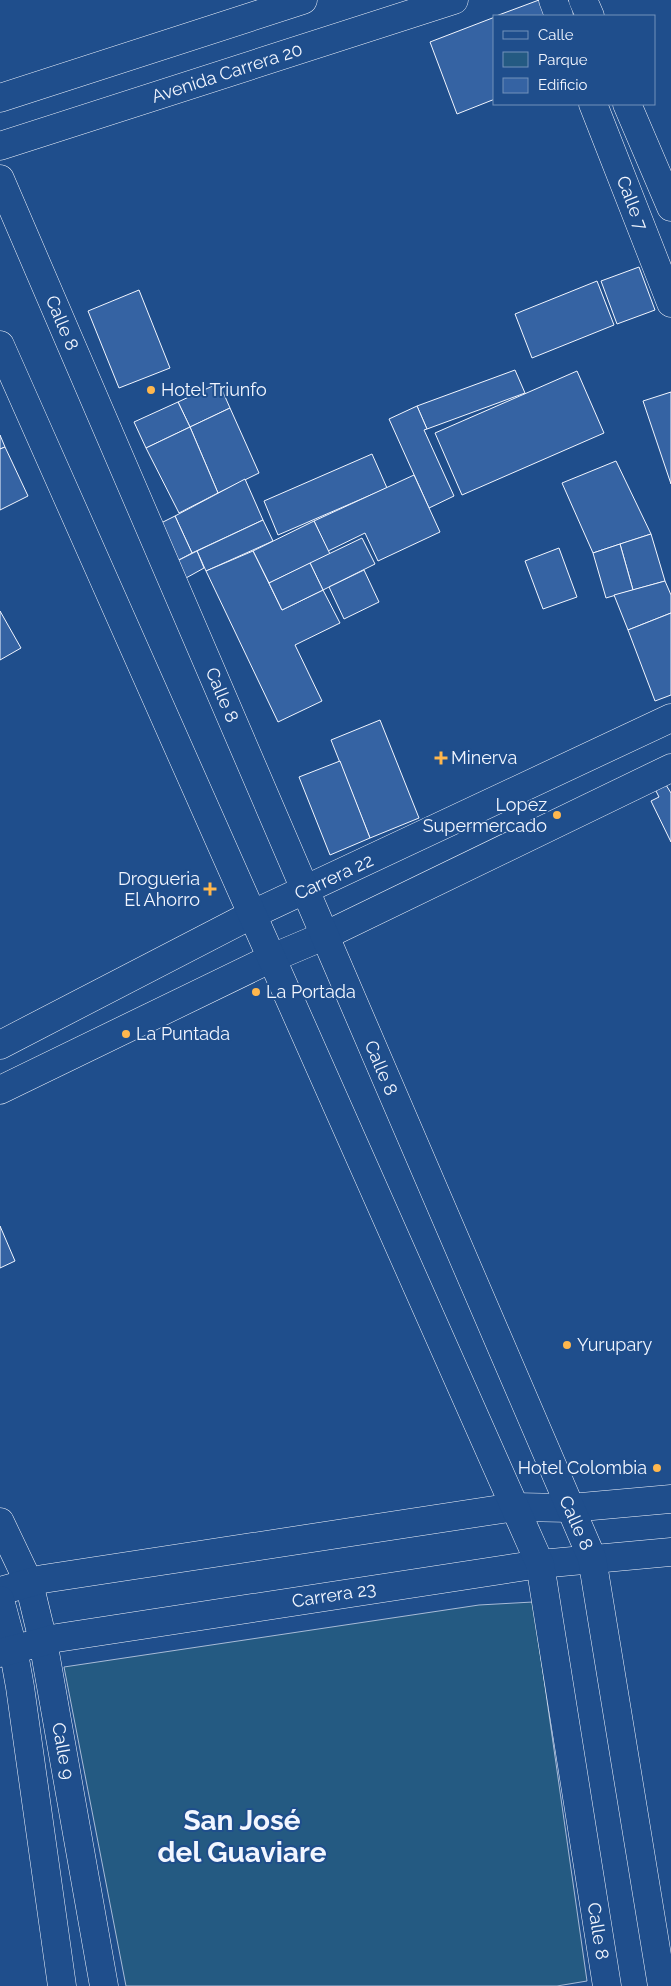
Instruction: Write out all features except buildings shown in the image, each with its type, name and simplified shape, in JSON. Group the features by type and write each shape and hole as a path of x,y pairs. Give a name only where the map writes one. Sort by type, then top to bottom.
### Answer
{"street":[{"path":"0,98 303,0"},
{"name":"Avenida Carrera 20","path":"0,146 454,0"},
{"path":"553,0 559,15"},
{"path":"583,0 590,15"},
{"name":"Calle 7","path":"594,105 671,303"},
{"name":"Calle 7","path":"627,105 671,207"},
{"name":"Calle 8","path":"0,179 592,1558 662,1986"},
{"name":"Calle 8","path":"0,344 540,1564 607,1986"},
{"name":"Carrera 22","path":"0,1045 252,914 306,891 671,718"},
{"path":"0,1090 671,768"},
{"path":"0,1591 29,1583 515,1507 570,1508 671,1499"},
{"name":"Calle 9","path":"0,1522 29,1583 43,1641 104,1986"},
{"name":"Carrera 23","path":"7,1650 43,1641 540,1564 671,1552"},
{"name":"Calle 9","path":"0,1600 62,1986"}],"green space":[{"path":"533,1602 587,1981 557,1986 126,1986 64,1667 479,1605"}],"place":[{"name":"Hotel Triunfo","path":"151,390"},
{"name":"Minerva","path":"441,758"},
{"name":"Lopez Supermercado","path":"557,815"},
{"name":"Drogueria El Ahorro","path":"210,889"},
{"name":"La Portada","path":"256,992"},
{"name":"La Puntada","path":"126,1034"},
{"name":"Yurupary","path":"567,1345"},
{"name":"Hotel Colombia","path":"657,1468"}],"district":[{"name":"San José del Guaviare","path":"242,1836"}]}
